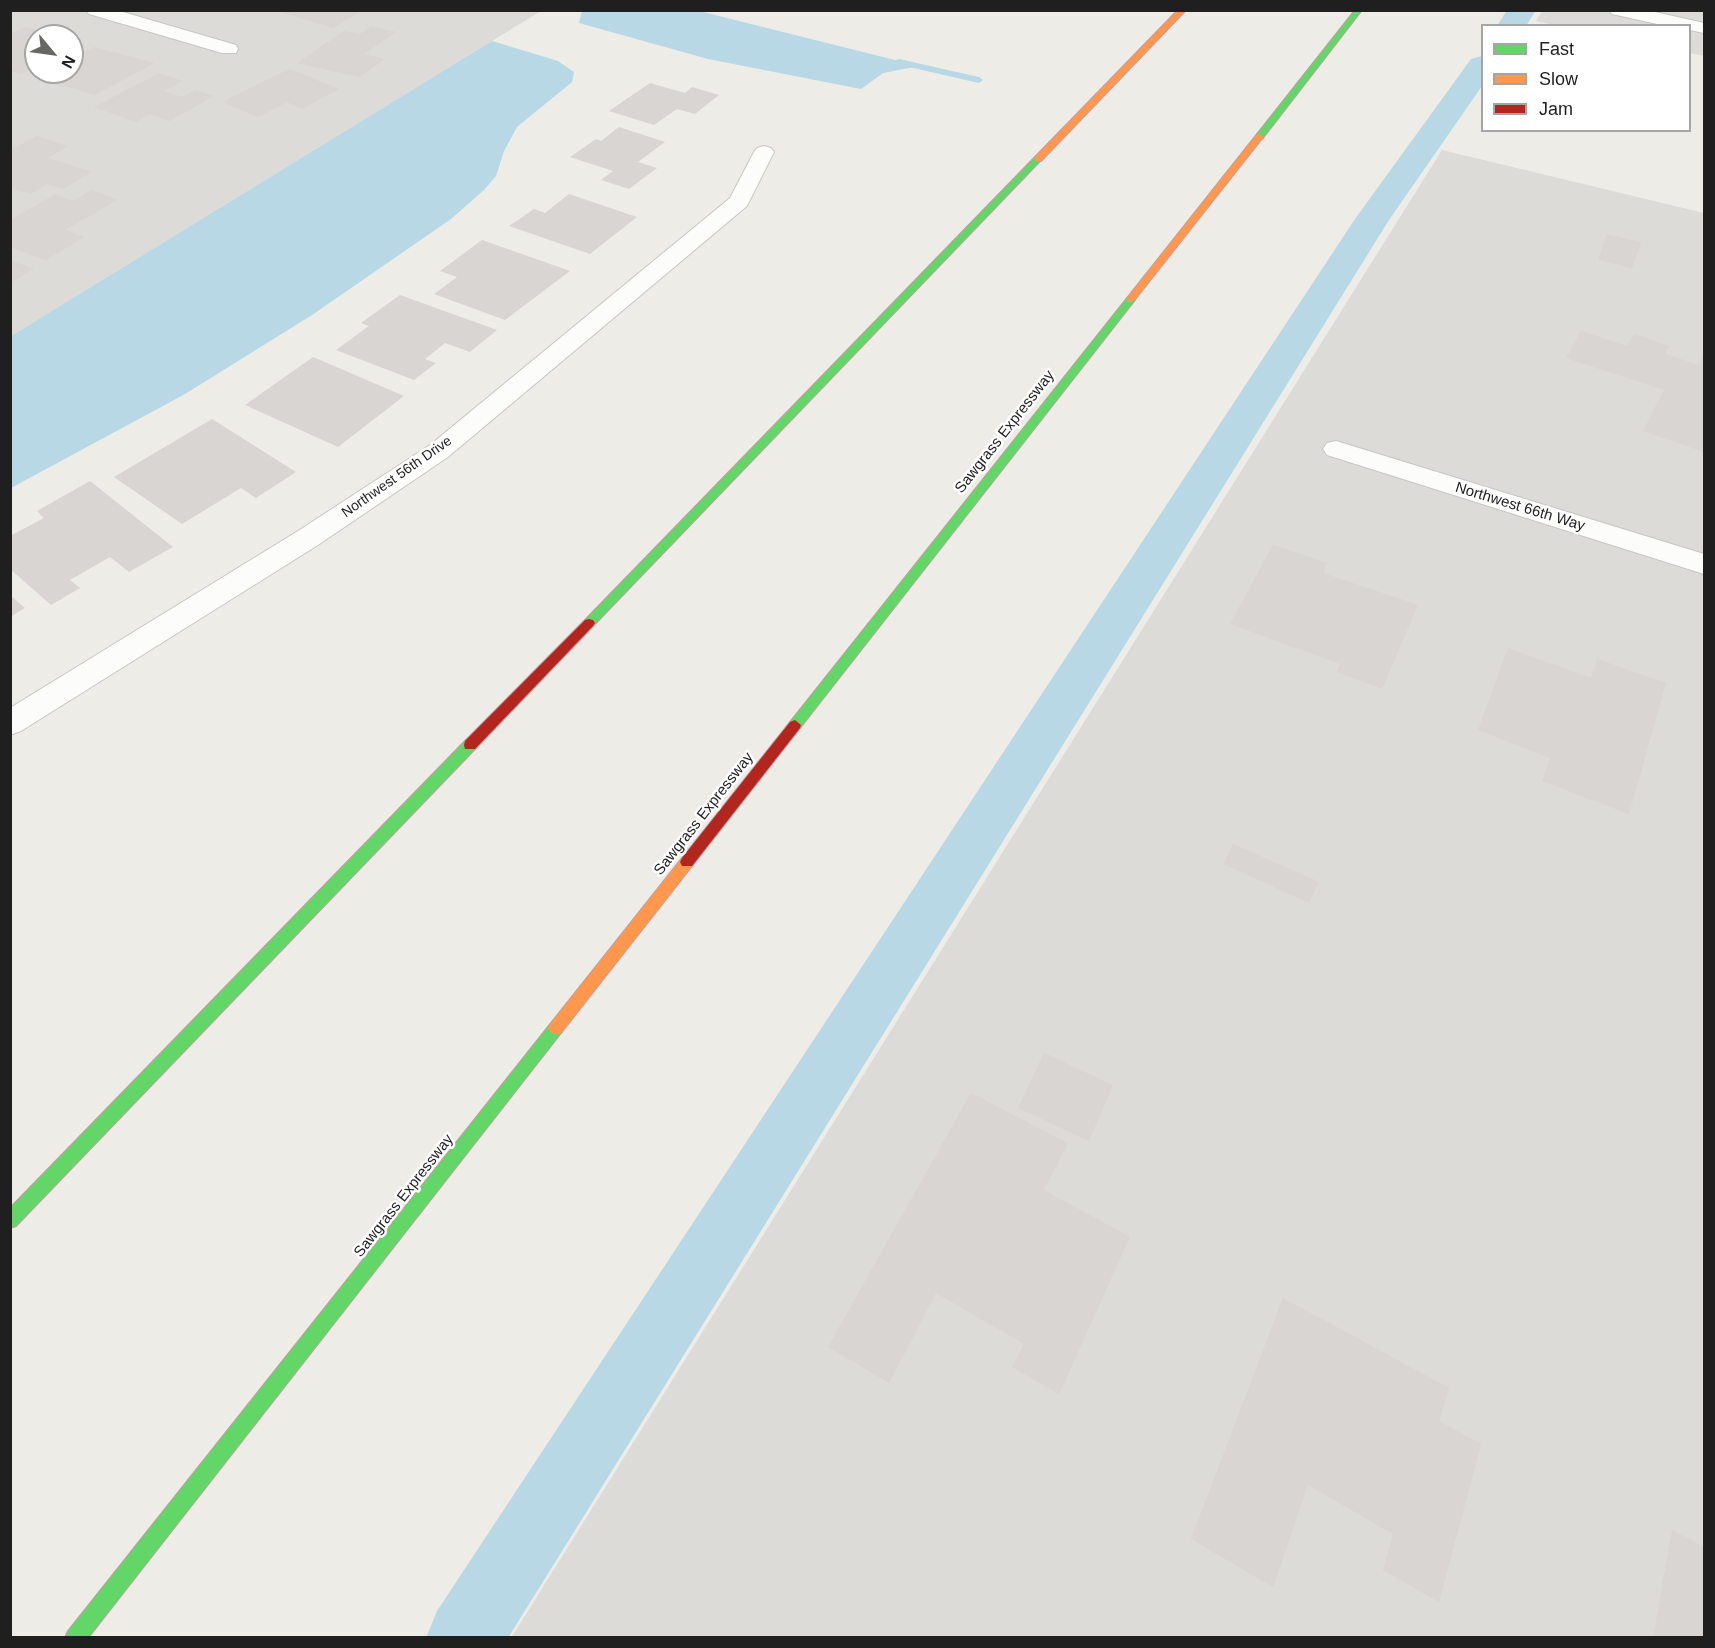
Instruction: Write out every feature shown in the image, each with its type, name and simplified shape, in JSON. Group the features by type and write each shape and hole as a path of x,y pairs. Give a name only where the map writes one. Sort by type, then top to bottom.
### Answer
{"highway":[{"path":"10,1220 1183,10"},
{"name":"Sawgrass Expressway","path":"75,1638 1359,10"}],"street":[{"path":"95,10 229,50"},
{"path":"1618,10 1685,24"},
{"name":"Northwest 56th Drive","path":"10,723 308,538 439,451 739,201 764,152"},
{"name":"Northwest 66th Way","path":"1336,449 1704,564"}],"shaded area":[{"path":"11,11 541,11 11,336"},
{"path":"1542,11 1704,11 1704,56 1691,53 1691,24 1549,24 1536,21"},
{"path":"1442,150 1704,213 1704,1637 511,1638"}],"water":[{"path":"582,11 699,11 919,66 883,73 861,89 708,59 579,23"},
{"path":"492,41 558,61 574,72 572,82 517,127 504,151 496,176 484,190 451,219 312,315 185,394 11,488 11,336"}],"building":[{"path":"273,10 363,10 333,28"},
{"path":"371,26 396,32 364,54 385,59 360,77 297,63 344,31 360,34"},
{"path":"24,28 24,73 21,74 10,71 10,68 15,65 10,64 10,34"},
{"path":"94,47 154,63 95,95 59,84 84,84 84,52"},
{"path":"289,69 339,89 302,109 287,102 258,117 222,102"},
{"path":"159,73 182,81 164,91 182,97 195,90 214,96 169,121 150,114 136,122 94,107"},
{"path":"650,83 685,93 692,87 719,95 695,114 677,109 654,125 609,111"},
{"path":"619,127 665,142 638,162 657,168 629,189 601,180 613,171 570,157 596,139 601,141"},
{"path":"37,136 68,146 48,158 92,172 63,189 47,184 30,194 10,187 10,150"},
{"path":"91,190 117,200 65,230 84,237 46,260 10,247 10,220 56,194 73,201"},
{"path":"569,194 637,217 590,254 509,226 534,209 545,213"},
{"path":"1607,234 1641,242 1632,268 1598,260"},
{"path":"482,240 570,271 505,320 434,294 457,277 440,271"},
{"path":"10,260 34,269 10,283"},
{"path":"400,295 497,330 470,352 445,343 425,359 436,363 414,380 336,350 369,326 361,323"},
{"path":"1581,331 1627,346 1634,334 1669,346 1665,354 1699,365 1704,355 1704,452 1643,431 1664,390 1566,358"},
{"path":"313,357 404,396 338,447 245,405"},
{"path":"212,419 296,472 256,498 241,488 182,524 114,477"},
{"path":"90,481 173,547 129,572 110,557 70,580 80,588 51,605 10,569 10,536 44,518 37,511"},
{"path":"1273,545 1327,563 1323,573 1418,605 1382,689 1336,672 1340,664 1230,624"},
{"path":"10,595 25,608 10,617"},
{"path":"1508,648 1591,678 1597,659 1666,683 1629,814 1542,781 1550,758 1478,730"},
{"path":"1233,844 1319,882 1309,903 1223,864"},
{"path":"1044,1053 1113,1085 1089,1141 1018,1108"},
{"path":"971,1093 1068,1143 1044,1190 1130,1237 1059,1394 1012,1367 1024,1344 936,1293 889,1383 828,1347"},
{"path":"1283,1298 1449,1388 1439,1421 1481,1444 1439,1602 1383,1570 1393,1534 1308,1485 1273,1587 1191,1539"},
{"path":"1672,1530 1704,1547 1704,1638 1653,1638"}],"waterway":[{"path":"1512,24 1522,10"},
{"path":"899,62 979,80"},
{"path":"464,1638 1372,219 1481,66"}],"traffic: fast":[{"path":"1260,136 1359,10"},
{"path":"589,623 1038,159"},
{"path":"795,725 1130,300"},
{"path":"10,1220 470,745"},
{"path":"75,1638 556,1028"}],"traffic: slow":[{"path":"1038,159 1183,10"},
{"path":"1130,300 1260,136"},
{"path":"556,1028 687,862"}],"traffic: jam":[{"path":"470,745 589,623"},
{"path":"687,862 795,725"}]}
